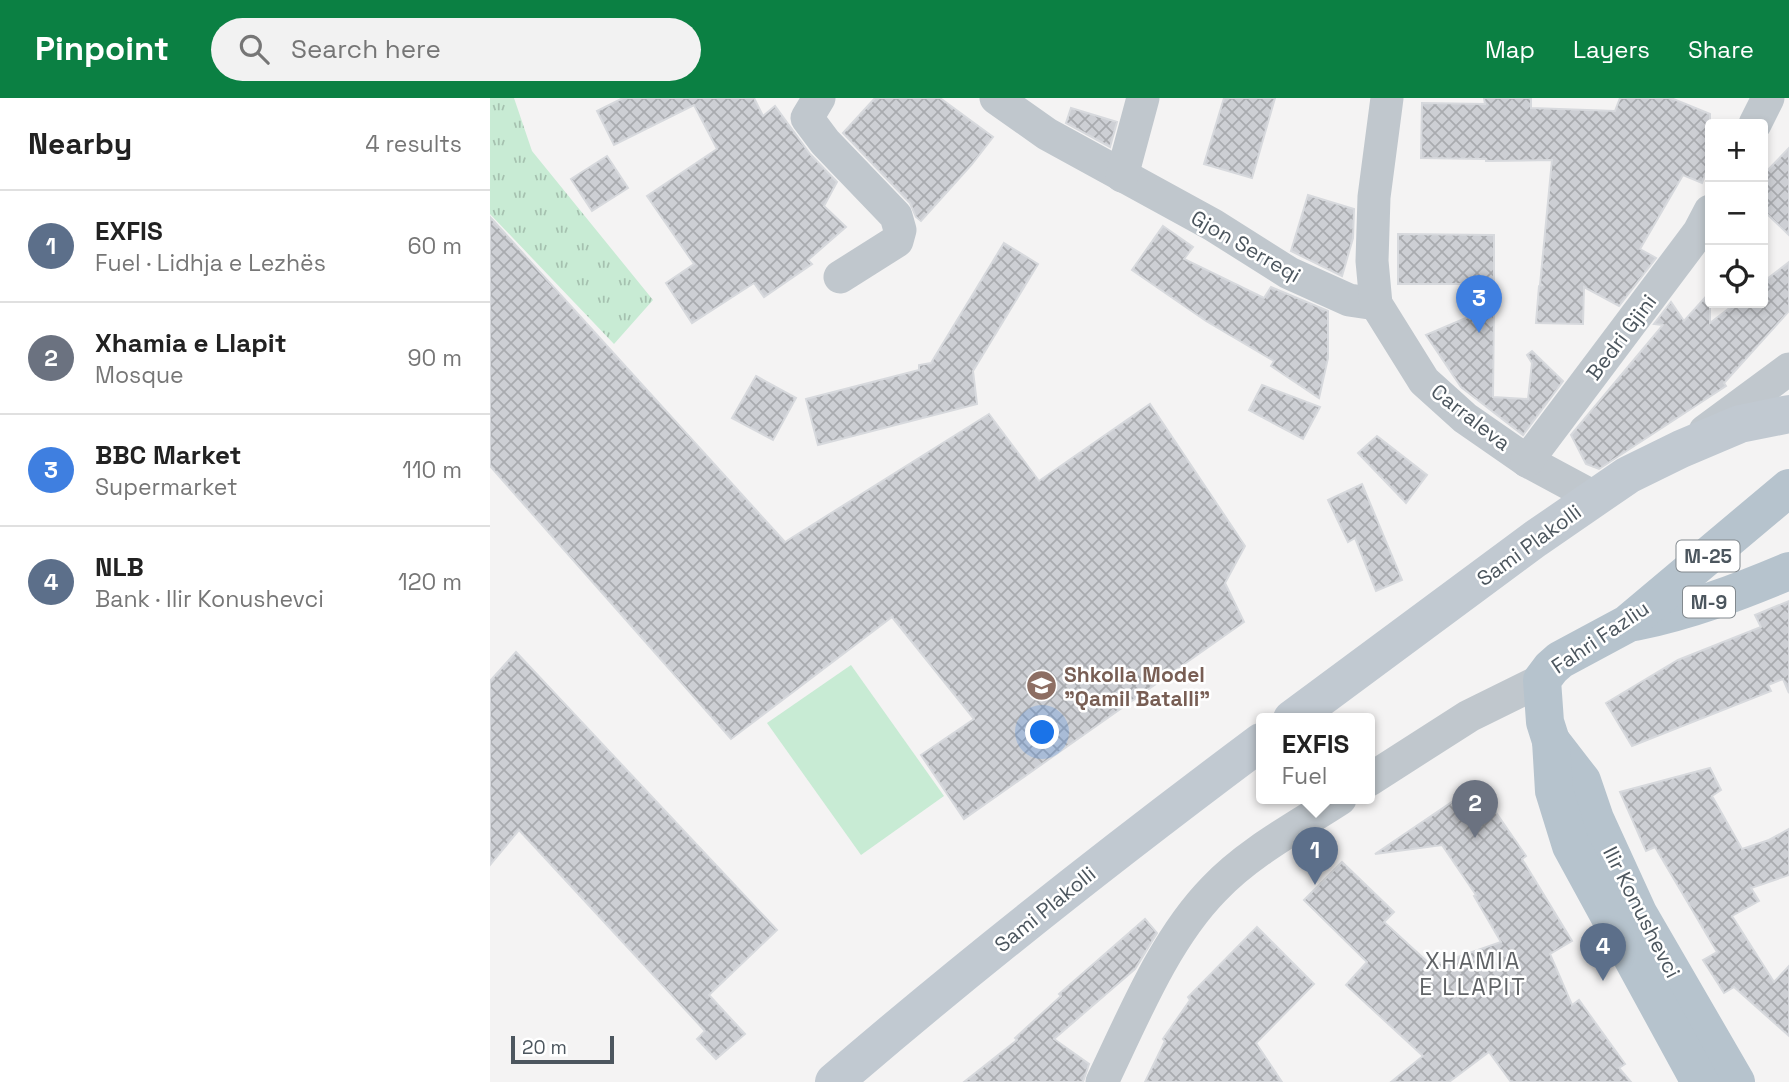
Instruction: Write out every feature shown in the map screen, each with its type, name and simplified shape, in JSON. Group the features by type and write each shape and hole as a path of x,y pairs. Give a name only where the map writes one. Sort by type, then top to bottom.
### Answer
{"main road":[{"name":"Sami Plakolli","path":"1300,713 1628,475 1740,424 1789,414"},
{"name":"Fahri Fazliu","path":"1542,680 1560,660 1626,624 1789,488"},
{"name":"M-9","path":"1626,624 1667,615 1736,593 1789,570"},
{"name":"Ilir Konushevci","path":"1542,680 1545,722 1551,741 1554,791 1571,846 1700,1082"},
{"name":"Ilir Konushevci","path":"1551,741 1582,781 1595,819 1638,913 1736,1082"},
{"name":"Sami Plakolli","path":"834,1082 906,1020 1140,832 1256,746"}],"street":[{"path":"819,98 807,118 825,142 887,205 896,216 900,230 897,241 886,250 840,277"},
{"name":"Gjon Serreqi","path":"996,98 1047,134 1213,225 1289,273 1349,300 1376,304"},
{"path":"1122,176 1143,98"},
{"name":"Carraleva","path":"1387,98 1374,197 1372,261 1376,304 1424,381 1465,418 1527,461 1594,498"},
{"path":"1758,119 1768,98"},
{"name":"Bedri Gjini","path":"1527,461 1705,221"},
{"path":"1681,449 1789,369"},
{"path":"1375,776 1469,716 1542,680"},
{"path":"1102,1082 1182,928 1213,889 1254,854 1332,804"}],"green space":[{"path":"490,98 514,98 532,151 653,300 614,344 490,214"},
{"path":"851,665 944,796 861,855 767,723"}],"building":[{"path":"623,98 754,98 763,116 775,106 810,154 837,182 824,206 846,227 808,260 812,264 764,297 754,283 692,323 666,283 694,264 647,196 717,149 694,105 614,145 597,111"},
{"path":"875,98 940,98 993,137 921,221 916,217 910,203 843,133"},
{"path":"1224,98 1275,98 1252,178 1204,164"},
{"path":"1484,98 1531,98 1531,108 1615,111 1620,98 1671,98 1710,114 1710,119 1705,119 1705,175 1702,183 1683,175 1640,249 1656,258 1619,306 1584,287 1583,324 1536,323 1539,286 1543,285 1540,285 1552,160 1421,158 1422,103 1485,104"},
{"path":"1071,108 1117,122 1110,147 1066,123"},
{"path":"1789,148 1789,235 1768,215 1768,170"},
{"path":"607,156 628,188 592,211 571,179"},
{"path":"1308,195 1354,209 1353,238 1342,276 1291,251"},
{"path":"490,217 785,542 989,414 1039,481 1150,404 1245,546 1225,583 1244,622 964,819 921,755 974,719 892,617 731,739 490,466"},
{"path":"1163,226 1193,247 1184,259 1264,298 1271,287 1328,311 1328,358 1319,398 1271,366 1274,361 1206,321 1132,270"},
{"path":"1398,234 1494,235 1494,284 1398,284"},
{"path":"1004,243 1038,264 973,371 977,404 818,445 806,399 919,370 919,365 931,363"},
{"path":"1789,262 1789,311 1724,383 1726,386 1599,469 1586,464 1571,435 1663,325 1654,324 1671,302 1684,321 1705,298 1705,308 1710,308 1710,323 1730,308 1768,308 1768,278"},
{"path":"1494,306 1493,397 1528,399 1532,363 1527,355 1532,351 1563,381 1523,435 1461,387 1426,335"},
{"path":"756,376 796,398 773,440 732,418"},
{"path":"1262,385 1320,407 1303,439 1249,410"},
{"path":"1377,436 1427,475 1406,503 1358,453"},
{"path":"1362,484 1402,580 1376,591 1355,538 1348,542 1328,500"},
{"path":"1789,601 1789,693 1783,679 1768,685 1771,691 1632,746 1606,703 1678,660 1761,627 1755,615"},
{"path":"516,652 777,930 709,995 745,1034 716,1059 697,1039 705,1031 519,830 490,865 490,681"},
{"path":"1710,768 1721,790 1712,796 1742,849 1769,840 1789,829 1789,875 1751,888 1759,901 1732,916 1774,982 1789,966 1789,1036 1734,987 1724,993 1703,960 1717,952 1655,847 1646,851 1620,792"},
{"path":"1477,785 1526,856 1522,859 1572,941 1550,954 1572,1005 1579,1000 1625,1064 1619,1068 1631,1082 1511,1082 1489,1052 1449,1082 1391,1082 1423,1056 1346,985 1367,962 1304,900 1342,862 1394,912 1384,922 1432,966 1501,942 1474,896 1476,895 1442,845 1375,854"},
{"path":"1145,919 1157,933 1135,969 1054,1039 1089,1064 1083,1082 964,1082 1017,1040 1015,1038 1061,996 1059,994"},
{"path":"1257,927 1314,984 1256,1043 1282,1082 1145,1082 1165,1041 1163,1039 1190,1000 1188,997"}],"place":[{"name":"BBC Market","path":"1479,333"},
{"name":"Shkolla Model \"Qamil Batalli\"","path":"1041,686"},
{"name":"Xhamia e Llapit","path":"1475,838"},
{"name":"EXFIS","path":"1315,885"},
{"name":"NLB","path":"1603,981"}],"district":[{"name":"XHAMIA E LLAPIT","path":"1473,974"}]}
